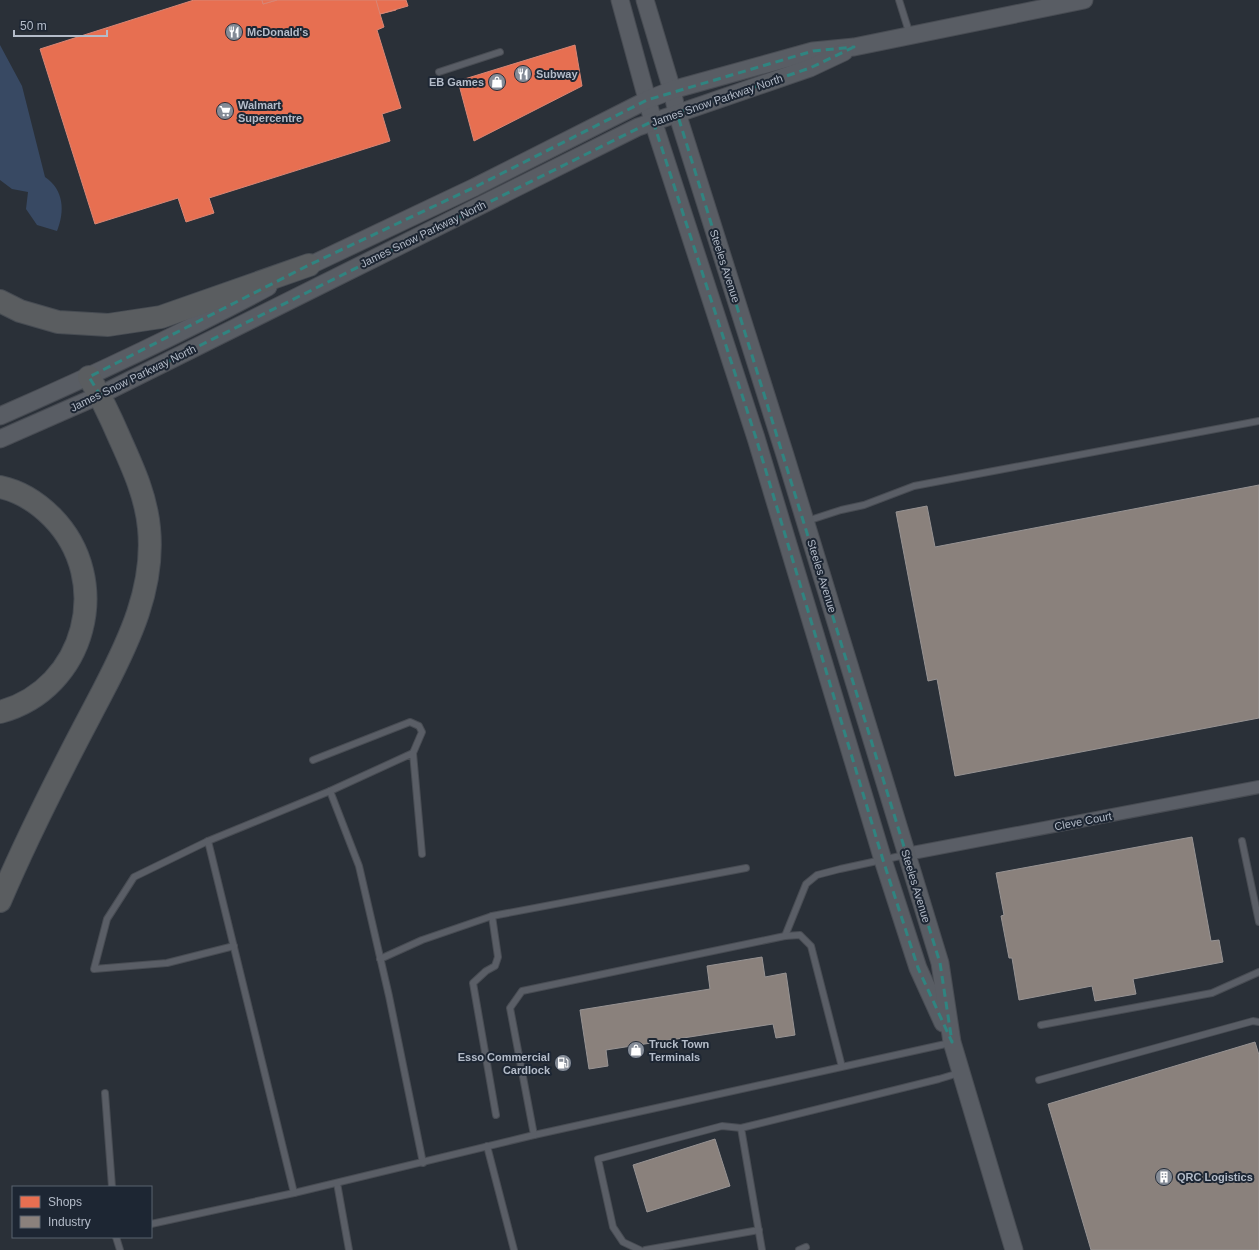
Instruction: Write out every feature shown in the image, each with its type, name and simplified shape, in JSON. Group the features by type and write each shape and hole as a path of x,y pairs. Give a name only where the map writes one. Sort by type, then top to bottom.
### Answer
{"highway":[{"path":"0,301 20,311 58,322 108,325 161,317 309,265"},
{"path":"0,901 28,838 129,638 144,597 150,558 149,528 144,497 134,470 94,386"},
{"path":"0,487 15,492 48,512 71,542 81,566 86,591 86,604 78,642 58,675 29,700 18,706 0,712"}],"main road":[{"name":"Steeles Avenue","path":"620,0 653,121 756,438 883,860 918,968 952,1042"},
{"name":"Steeles Avenue","path":"645,0 672,90 677,113 805,522 940,963 952,1042 1014,1250"},
{"name":"James Snow Parkway North","path":"0,439 230,308 309,265 475,187 647,100 672,90 813,51 854,47 1084,0"},
{"name":"James Snow Parkway North","path":"0,416 94,386 634,129 653,121 810,68 854,47"}],"street":[{"name":"Cleve Court","path":"907,854 1259,787"}],"lane":[{"path":"899,0 910,35"},
{"path":"439,72 500,52"},
{"path":"805,522 841,510 864,505 914,486 1259,421"},
{"path":"313,760 410,722 419,726 422,732 413,753 422,854"},
{"path":"234,946 167,963 94,969 107,919 134,877 208,841 330,791 413,753"},
{"path":"330,791 359,866 423,1162"},
{"path":"208,841 294,1193"},
{"path":"1242,841 1259,922"},
{"path":"785,936 806,884 817,875 907,854"},
{"path":"380,959 422,940 492,916 746,868"},
{"path":"492,916 498,957 495,966 486,971 473,983 496,1115"},
{"path":"534,1135 510,1008 522,991 785,936 800,935 811,946 842,1067"},
{"path":"1042,1024 1212,993 1259,972"},
{"path":"1039,1080 1253,1021 1259,1022"},
{"path":"152,1224 294,1193 534,1135 952,1042"},
{"path":"640,1250 622,1242 613,1227 598,1158 722,1126 741,1128 961,1073"},
{"path":"105,1093 112,1186"},
{"path":"741,1128 762,1250"},
{"path":"487,1146 514,1250"},
{"path":"337,1183 349,1250"},
{"path":"645,1250 759,1230"},
{"path":"116,1238 120,1250"},
{"path":"799,1250 806,1247"}],"highlighted area":[{"path":"854,47 810,68 677,113 940,963 952,1042 918,968 883,860 756,438 653,121 100,395 89,377 309,265 475,187 647,100 813,51"}],"water":[{"path":"0,45 22,86 45,177 56,188 61,201 62,209 57,231 37,225 26,209 28,192 12,189 0,180"}],"building: Shops":[{"name":"Walmart Supercentre","path":"194,0 262,0 263,4 277,0 393,0 396,10 380,14 384,27 377,30 401,108 382,114 390,141 209,198 214,213 186,222 178,198 95,224 40,49"},
{"path":"262,0 277,0 263,4"},
{"path":"376,0 406,0 408,6 380,14"},
{"path":"575,45 582,86 474,141 458,81"}],"building: Industry":[{"path":"1259,485 1259,718 955,776 937,679 928,681 896,512 927,506 935,547"},
{"path":"1192,837 1211,941 1219,940 1223,962 1133,979 1136,994 1095,1001 1092,986 1019,1000 1012,958 1009,958 1001,916 1004,915 996,873"},
{"path":"762,957 765,977 786,973 795,1035 776,1038 773,1024 606,1050 608,1066 589,1069 580,1010 710,989 707,966"},
{"name":"QRC Logistics","path":"1255,1042 1259,1055 1259,1250 1091,1250 1048,1104"},
{"path":"715,1139 730,1186 647,1212 633,1165"}],"place":[{"name":"McDonald's","path":"234,32"},
{"name":"Subway","path":"523,74"},
{"name":"EB Games","path":"497,82"},
{"name":"Walmart Supercentre","path":"225,111"},
{"name":"Truck Town Terminals","path":"636,1050"},
{"name":"Esso Commercial Cardlock","path":"563,1063"},
{"name":"QRC Logistics","path":"1164,1177"}]}
